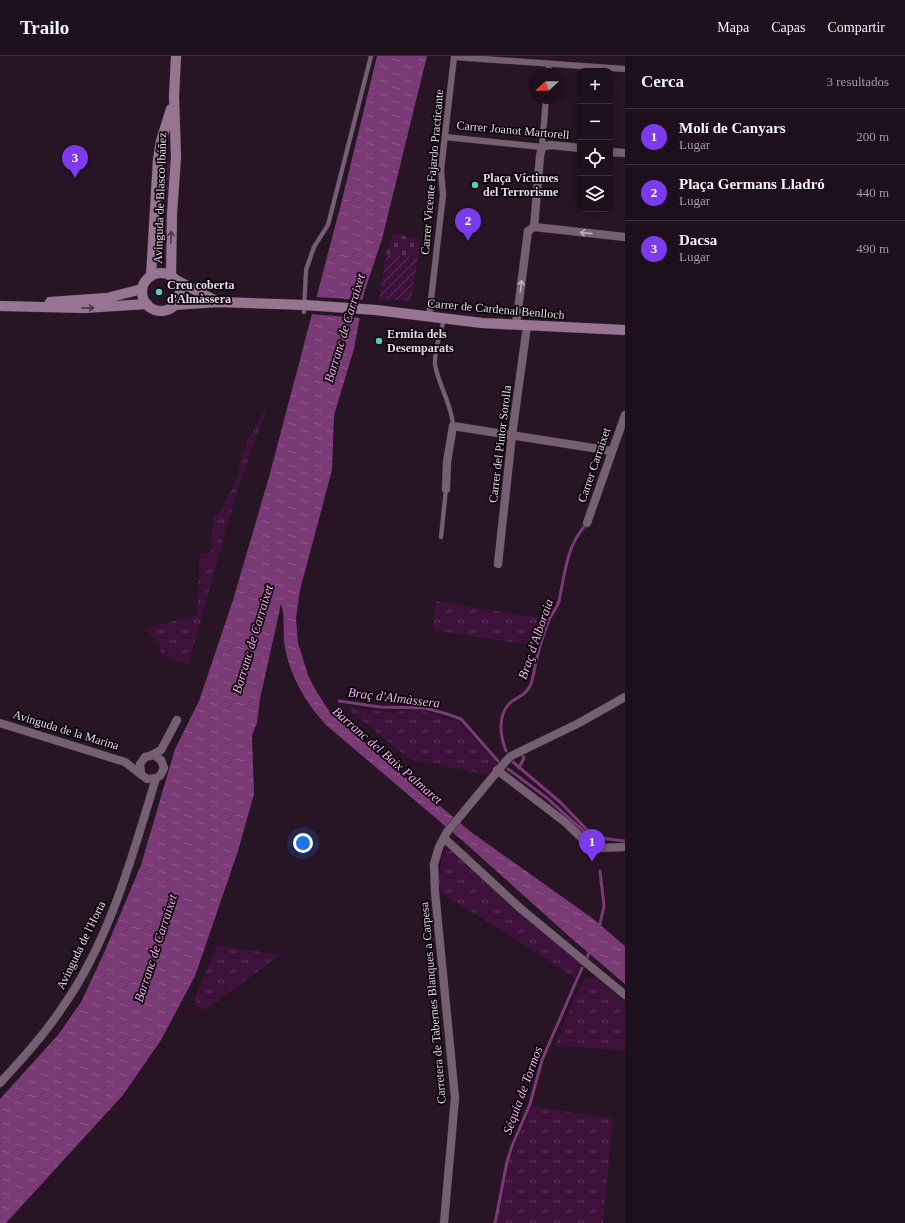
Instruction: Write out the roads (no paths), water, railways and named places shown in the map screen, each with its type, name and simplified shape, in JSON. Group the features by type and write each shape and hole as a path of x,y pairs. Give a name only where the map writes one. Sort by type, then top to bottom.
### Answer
{"main road":[{"name":"Avinguda de Blasco Ibáñez","path":"173,278 172,221 176,157 174,97 176,56"},
{"name":"Avinguda de Blasco Ibáñez","path":"151,276 158,159 161,141 174,97"},
{"path":"161,141 168,144 175,140"},
{"path":"158,159 166,153 176,157"},
{"path":"173,278 180,292 174,305 165,310 158,311 147,304 142,294 142,289 145,282 151,276 158,274 173,278 218,302"},
{"path":"21,306 107,298 142,289"},
{"name":"Carrer de Cardenal Benlloch","path":"174,305 218,302 365,310 527,326 625,330"},
{"path":"0,306 84,308 147,304"}],"street":[{"name":"Carrer Vicente Fajardo Practicante","path":"429,317 443,195 441,170 454,57 625,69"},
{"path":"549,64 549,68"},
{"path":"534,227 546,104"},
{"name":"Carrer Joanot Martorell","path":"445,137 542,147 550,145 577,148"},
{"path":"613,152 625,153"},
{"path":"516,325 528,231 534,227 625,237"},
{"name":"Carrer del Pintor Sorolla","path":"498,564 512,435 527,326"},
{"name":"Carrer Carraixet","path":"587,523 625,414"},
{"path":"446,489 453,426 612,451"},
{"name":"Carretera de Tabernes Blanques a Carpesa","path":"444,1223 455,1098 435,892 434,864 445,835 510,756 579,723 625,697"},
{"path":"150,799 140,764 143,759 161,750 177,720"},
{"name":"Avinguda de la Marina","path":"0,723 125,762 142,774"},
{"path":"142,774 148,778 156,778 163,772 166,742"},
{"path":"152,755 158,757 163,762"},
{"name":"Avinguda de la Marina","path":"125,762 143,759"},
{"path":"499,768 565,822 589,846 600,848 625,847"},
{"name":"Avinguda de l'Horta","path":"0,1083 53,1022 84,972 113,910 156,778"},
{"path":"445,835 520,908 625,995"}],"lane":[{"path":"306,307 306,270 314,247 328,225 371,56"},
{"path":"444,318 435,364 453,414 453,426"},
{"path":"441,537 446,489"}],"water":[{"name":"Barranc de Carraixet","path":"377,56 427,56 382,239 364,293 354,349 334,415 332,470 300,590 296,618 298,643 308,675 331,714 471,832 592,918 625,946 625,984 571,938 464,842 326,725 311,707 289,664 284,641 281,604 260,699 257,723 252,735 254,794 238,851 195,976 161,1040 123,1095 6,1223 0,1223 0,1099 58,1035 81,1002 104,953 141,865 175,749 199,701 233,600 269,477 341,204"}],"waterway":[{"name":"Braç d'Alboraia","path":"506,751 501,732 503,713 511,702 525,693 531,684 543,637 549,620 559,601 567,562 573,544 584,527"},
{"name":"Braç d'Almàssera","path":"339,701 380,707 425,708 461,719 498,761"},
{"path":"519,768 524,758 522,755"},
{"name":"Braç d'Alboraia","path":"513,762 560,802 594,837 597,843"},
{"name":"Braç d'Almàssera","path":"508,769 547,798 591,837 625,841"},
{"name":"Séquia de Tormos","path":"599,928 604,906 600,871"},
{"name":"Séquia de Tormos","path":"587,958 590,950"},
{"name":"Séquia de Tormos","path":"495,1223 507,1162 512,1146 530,1104 542,1060 582,968"}],"place":[{"name":"Dacsa","path":"75,178"},
{"name":"Plaça Víctimes del Terrorisme","path":"475,185"},
{"name":"Plaça Germans Lladró","path":"468,241"},
{"name":"Creu coberta d'Almàssera","path":"159,292"},
{"name":"Ermita dels Desemparats","path":"379,341"},
{"name":"Molí de Canyars","path":"592,862"}],"water label":[{"name":"Barranc del Baix Palmaret","path":"388,755"}]}
